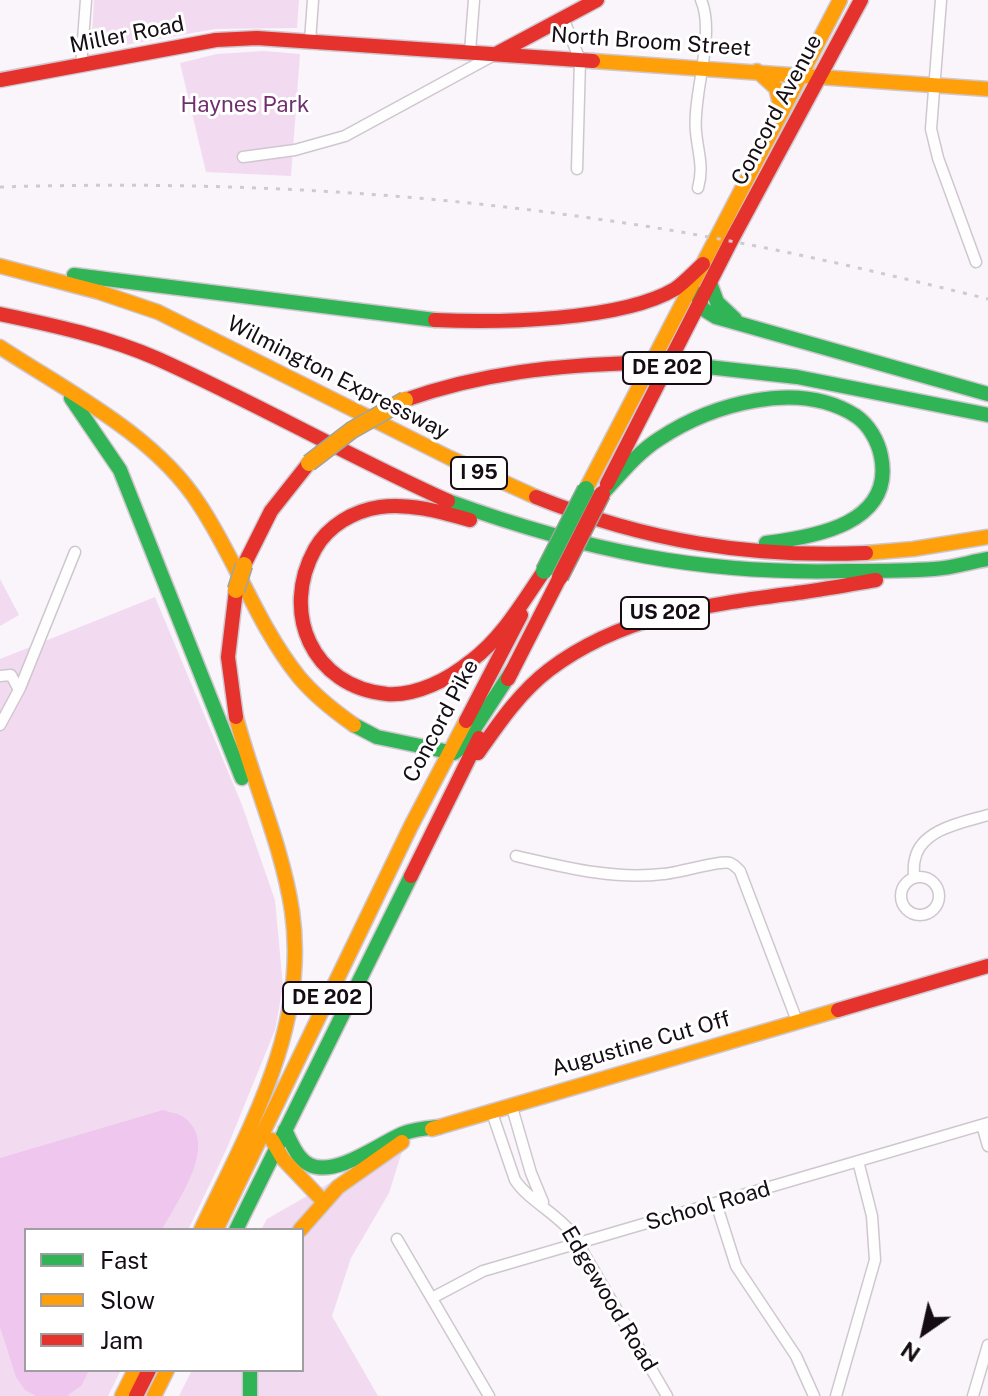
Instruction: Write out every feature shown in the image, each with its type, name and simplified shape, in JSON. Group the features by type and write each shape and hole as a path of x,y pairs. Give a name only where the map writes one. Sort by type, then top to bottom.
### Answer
{"main road":[{"path":"495,54 597,0"},
{"name":"Concord Avenue","path":"724,240 782,112 840,0"},
{"name":"Concord Avenue","path":"724,240 821,77 861,0"},
{"name":"Miller Road","path":"0,80 226,39 310,41"},
{"name":"North Broom Street","path":"310,41 988,89"},
{"path":"757,71 777,87 782,112"},
{"path":"802,74 805,81 802,94 702,293 703,309 716,317 988,394"},
{"name":"Concord Pike","path":"594,492 654,393 724,240"},
{"name":"Concord Pike","path":"217,1228 404,839 552,574 703,264 724,240"},
{"path":"0,266 408,318 476,322 581,315 647,301 676,288 703,264"},
{"name":"Wilmington Expressway","path":"0,266 99,292 158,312 488,477 543,501 615,525 710,546 814,555 898,551 988,537"},
{"path":"702,293 717,302 728,315 759,329"},
{"name":"I 95","path":"0,314 64,327 156,358 391,476 477,512 583,545 687,565 782,573 937,569 988,559"},
{"path":"0,347 146,444 175,473 199,503 280,650 311,690 365,732 391,741 454,753 463,746 512,671"},
{"path":"202,1228 267,1091 284,1044 294,983 295,945 290,906 279,853 240,735 229,680 228,636 244,565 267,516 309,463 352,430 405,400 448,385 510,371 570,365 681,364 788,374 988,415"},
{"path":"62,387 120,470 290,906"},
{"path":"594,492 662,437 712,412 751,403 786,399 840,407 858,417 878,447 882,472 877,494 871,503 839,529 823,535 754,545 615,525"},
{"path":"552,574 485,649 441,681 411,692 378,693 340,677 313,650 300,617 298,598 301,578 317,544 343,519 382,506 414,507 472,520 548,543 656,559"},
{"name":"US 202","path":"458,782 498,724 530,687 568,656 627,624 680,610 802,593 937,569"},
{"name":"Concord Pike","path":"237,1228 512,671 552,574"},
{"name":"Augustine Cut Off","path":"302,1228 323,1201 363,1167 406,1139 511,1104 988,966"},
{"path":"270,1119 271,1138 283,1159 323,1201"},
{"path":"285,1130 301,1159 323,1169 336,1166 401,1134 439,1127"},
{"path":"122,1396 134,1372"},
{"path":"136,1396 148,1372"},
{"path":"154,1396 166,1372"},
{"path":"250,1372 250,1396"}],"street":[{"path":"81,66 86,0"},
{"path":"310,41 313,0"},
{"path":"470,52 474,0"},
{"path":"698,188 702,173 696,131 705,14 701,0"},
{"path":"941,0 931,129 976,262"},
{"path":"563,18 580,60 577,169"},
{"path":"243,157 295,150 345,136 495,54"},
{"path":"0,725 5,706 19,690 75,552"},
{"path":"0,676 11,675 19,690"},
{"path":"914,878 915,858 921,845 956,824 988,815"},
{"path":"516,856 579,871 607,874 664,874 722,863 735,865 740,871 797,1021"},
{"name":"Edgewood Road","path":"511,1104 531,1173 546,1207"},
{"name":"Edgewood Road","path":"491,1110 515,1180 565,1224 667,1396"},
{"path":"985,1124 988,1146"},
{"name":"School Road","path":"432,1298 483,1271 985,1124"},
{"path":"836,1396 875,1260 872,1216 858,1161"},
{"path":"716,1203 736,1266 796,1356 814,1396"},
{"path":"397,1239 489,1396"},
{"path":"973,1396 988,1345"}],"green space":[{"name":"Haynes Park","path":"94,0 299,0 297,28 215,29 91,51"},
{"name":"Haynes Park","path":"264,51 300,54 291,176 206,172 180,63 217,54"},
{"path":"0,579 19,615 0,626"},
{"path":"155,597 242,805 275,900 283,986 275,1030 227,1148 189,1228 24,1228 24,1372 120,1372 108,1396 0,1396 0,659"},
{"path":"406,1139 389,1193 351,1258 332,1316 378,1396 179,1396 191,1372 304,1372 304,1228 262,1228 267,1219"}],"shaded area":[{"path":"163,1110 182,1116 193,1127 198,1141 193,1172 163,1228 24,1228 24,1372 88,1372 82,1385 67,1396 36,1396 25,1390 16,1377 0,1327 0,1158"}],"railway":[{"path":"0,187 150,185 299,190 523,209 745,244 988,299"}],"traffic: fast":[{"path":"74,275 435,320"},
{"path":"710,283 717,302 735,319"},
{"path":"696,293 703,309 716,317 988,394"},
{"path":"681,364 797,377 988,415"},
{"path":"71,398 120,470 242,778"},
{"path":"602,494 659,439 704,415 729,407 756,400 808,399 833,405 856,416 872,434 881,456 882,479 876,497 863,512 847,523 827,531 766,543"},
{"path":"544,571 586,489"},
{"path":"448,501 548,534 694,564 795,571 891,571 941,568 988,559"},
{"path":"354,725 377,737 454,753 463,746 512,671"},
{"path":"237,1228 411,876"},
{"path":"285,1130 301,1159 320,1168 357,1158 407,1132 439,1127"},
{"path":"250,1372 250,1396"}],"traffic: slow":[{"path":"586,489 840,0"},
{"path":"593,61 988,89"},
{"path":"757,71 776,88 782,112"},
{"path":"0,266 99,292 158,312 450,458 536,497"},
{"path":"0,347 108,416 181,479 212,525 284,657 312,691 354,725"},
{"path":"309,463 352,430 405,400"},
{"path":"866,553 988,537"},
{"path":"236,590 244,565"},
{"path":"202,1228 271,1076 292,996 295,954 287,886 236,717"},
{"path":"217,1228 411,826 466,721"},
{"path":"432,1129 838,1010"},
{"path":"272,1140 283,1159 323,1201"},
{"path":"302,1228 338,1187 402,1142"},
{"path":"122,1396 134,1372"},
{"path":"154,1396 166,1372"}],"traffic: jam":[{"path":"496,54 597,0"},
{"path":"607,484 731,241 861,0"},
{"path":"0,80 216,40 257,38 593,61"},
{"path":"435,320 558,318 623,308 652,300 675,289 703,264"},
{"path":"0,314 60,327 139,351 448,501"},
{"path":"405,400 462,383 520,372 637,363"},
{"path":"637,363 681,364"},
{"path":"244,565 271,511 309,463"},
{"path":"560,577 602,494"},
{"path":"536,497 617,525 698,543 780,553 866,553"},
{"path":"470,520 437,511 391,506 360,512 327,533 315,549 305,573 301,597 303,621 310,642 322,662 339,677 361,688 387,694 410,692 432,685 462,668 492,642 544,571"},
{"path":"508,679 560,577"},
{"path":"478,753 510,708 538,679 578,651 608,635 639,623 704,607 876,580"},
{"path":"236,590 228,657 236,717"},
{"path":"466,721 521,615"},
{"path":"411,876 479,738"},
{"path":"838,1010 988,966"},
{"path":"136,1396 148,1372"}]}
